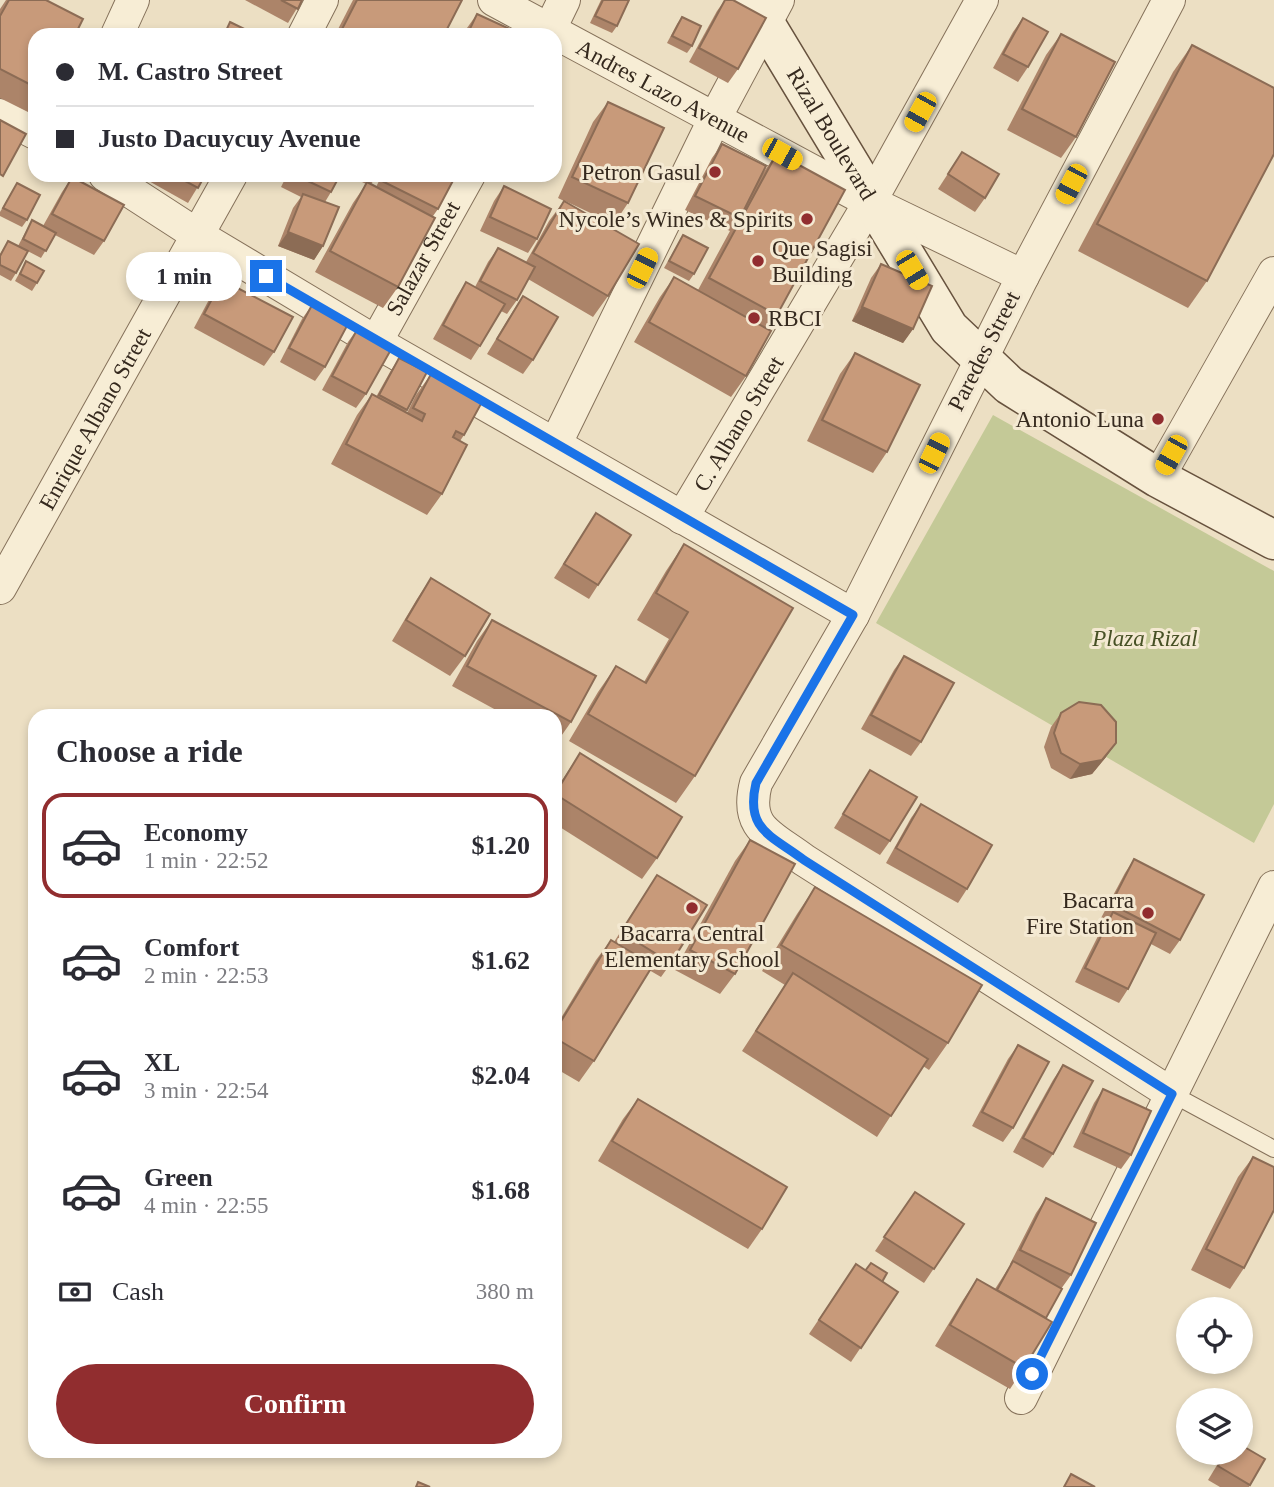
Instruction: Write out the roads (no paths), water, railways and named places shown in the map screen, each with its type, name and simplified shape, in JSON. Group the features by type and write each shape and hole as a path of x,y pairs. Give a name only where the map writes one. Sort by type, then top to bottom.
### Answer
{"main road":[{"name":"Rizal Boulevard","path":"764,9 870,202 949,328 1009,385 1158,478 1274,540"}],"street":[{"path":"120,28 134,0"},
{"path":"308,28 322,0"},
{"name":"Andres Lazo Avenue","path":"494,0 542,28"},
{"path":"551,28 564,0"},
{"name":"C. Albano Street","path":"682,517 870,202 982,0"},
{"name":"Paredes Street","path":"1168,0 1023,276 853,615 783,741 756,783 751,804 756,823 804,860 1172,1094"},
{"path":"556,443 715,118 764,9"},
{"name":"Andres Lazo Avenue","path":"562,39 870,202 1023,276"},
{"path":"0,115 28,129"},
{"path":"116,182 199,236 376,342 853,615"},
{"name":"Enrique Albano Street","path":"0,588 227,182"},
{"name":"Salazar Street","path":"376,342 465,182"},
{"path":"1158,478 1274,273"},
{"path":"1021,1398 1274,887"}],"lane":[{"path":"1172,1094 1274,1149"}],"place":[{"name":"Petron Gasul","path":"715,172"},
{"name":"Nycole’s Wines & Spirits","path":"807,219"},
{"name":"Que Sagisi Building","path":"758,261"},
{"name":"RBCI","path":"754,318"},
{"name":"Antonio Luna","path":"1158,419"},
{"name":"Bacarra Central Elementary School","path":"692,908"},
{"name":"Bacarra Fire Station","path":"1148,913"}],"park label":[{"name":"Plaza Rizal","path":"1145,638"}]}
